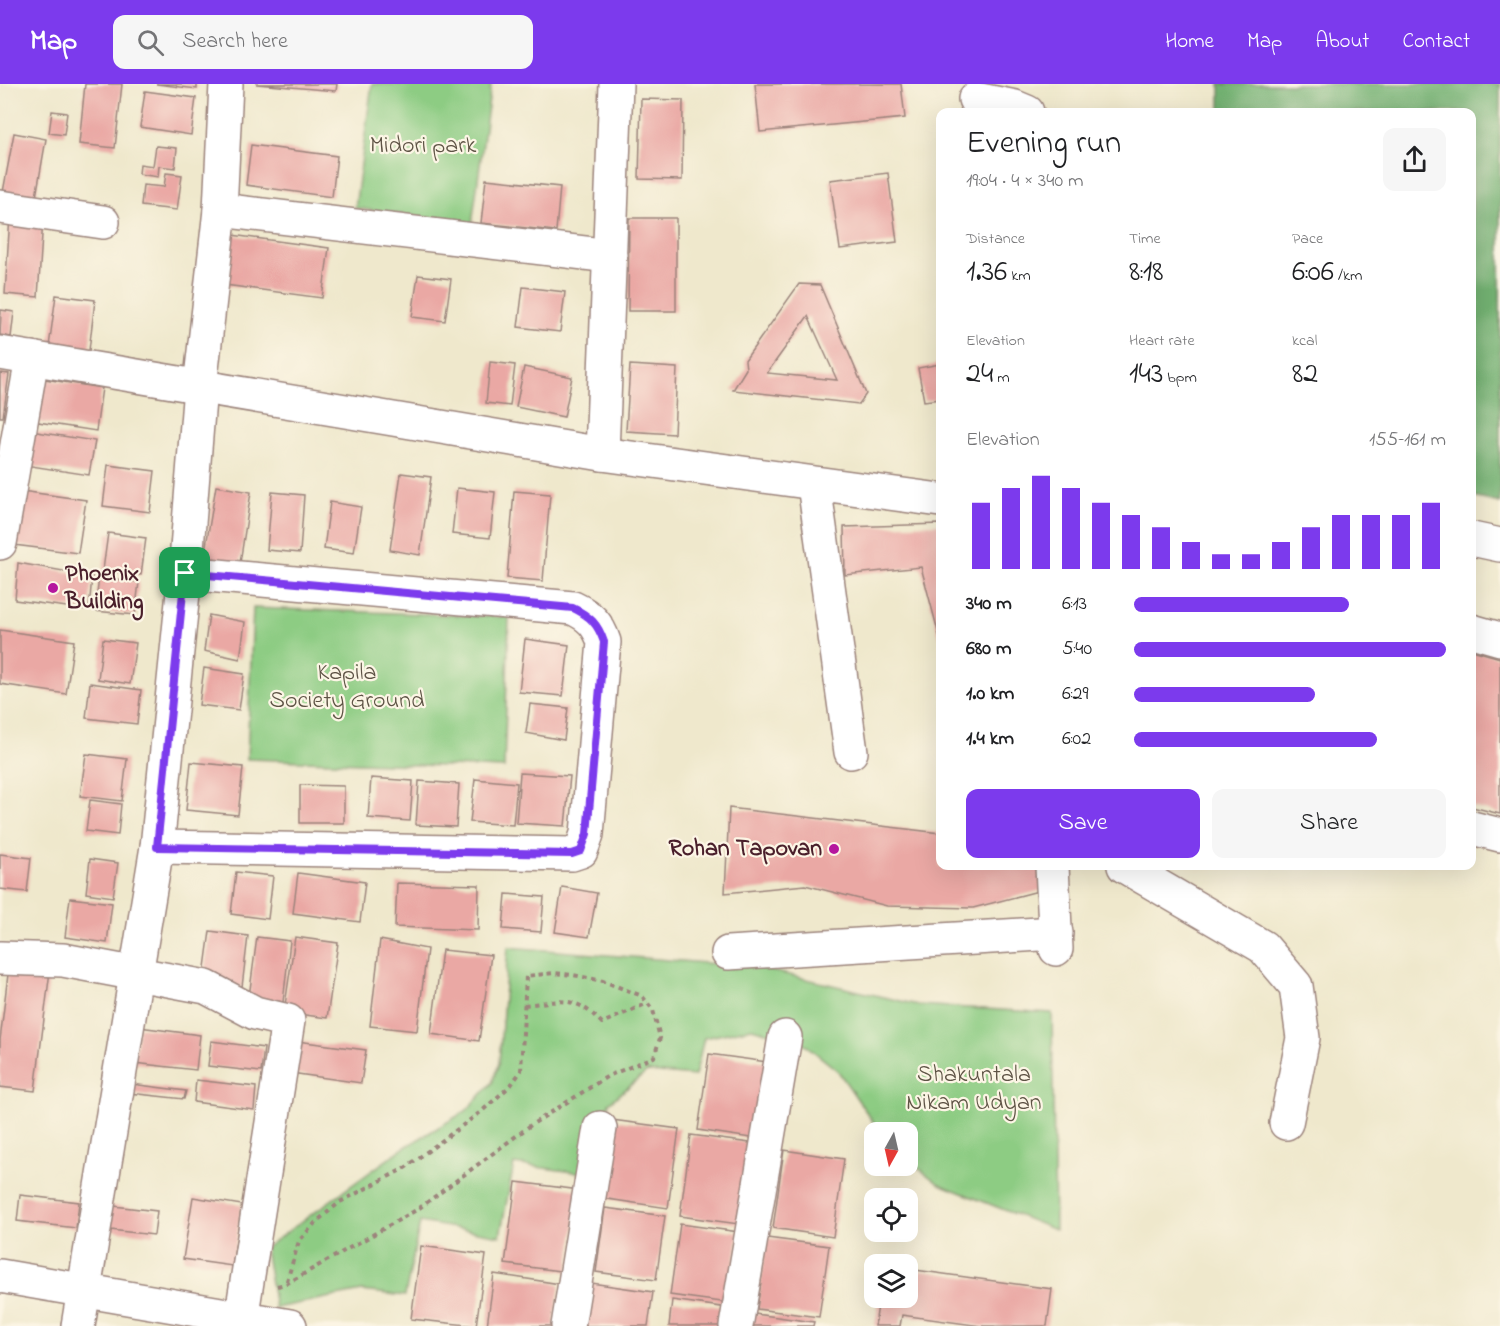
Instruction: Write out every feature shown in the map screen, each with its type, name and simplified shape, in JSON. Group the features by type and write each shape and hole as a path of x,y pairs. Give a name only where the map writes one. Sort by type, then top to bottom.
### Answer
{"street":[{"path":"78,1326 157,847 185,573 200,387 220,210 226,84"},
{"path":"602,454 616,84"},
{"path":"975,99 1017,108"},
{"path":"0,207 103,222"},
{"path":"220,210 610,256"},
{"path":"0,353 602,454 936,499"},
{"path":"0,543 32,358"},
{"path":"814,484 851,752"},
{"path":"1476,539 1500,545"},
{"path":"157,847 572,854 581,851 587,834 604,642 594,621 585,614 573,608 185,573"},
{"path":"1476,632 1500,639"},
{"path":"1476,829 1500,835"},
{"path":"728,953 1056,941 1052,870"},
{"path":"1131,870 1263,947 1296,986 1303,1038 1286,1123"},
{"path":"0,958 63,960 206,987 255,1013 288,1021 242,1313"},
{"path":"736,1326 785,1037"},
{"path":"567,1326 600,1128"},
{"path":"0,1276 84,1291 242,1313 290,1326"}],"path":[{"path":"242,1313 285,1284 418,1209 531,1125 608,1076 654,1058 660,1038 653,1010 648,1003 642,996 603,981 554,973 526,976 521,1071 511,1085 482,1111 405,1168 340,1202 316,1222 299,1241 285,1284"},
{"path":"524,1005 574,1003 585,1006 602,1023 648,1003"}],"green space":[{"name":"Midori park","path":"372,84 491,84 472,224 355,208"},
{"path":"1220,84 1500,84 1500,503 1476,498 1476,108 1220,108"},
{"name":"Kapila Society Ground","path":"253,608 509,617 504,768 247,759"},
{"name":"Shakuntala Nikam Udyan","path":"508,947 755,967 918,1005 1052,1013 1055,1230 939,1184 918,1168 918,1122 873,1122 838,1071 802,1042 752,1028 704,1038 695,1076 647,1072 609,1103 596,1175 514,1164 500,1236 420,1222 405,1296 362,1291 275,1308 265,1248 402,1149 466,1111 492,1083 499,1063"}],"building":[{"path":"85,84 122,84 115,148 79,144"},
{"path":"156,84 197,84 197,89"},
{"path":"256,84 337,84 336,91"},
{"path":"755,84 901,84 905,118 760,132"},
{"path":"145,91 196,98 191,135 140,127"},
{"path":"641,99 683,100 682,180 639,179"},
{"path":"52,111 67,113 64,135 49,133"},
{"path":"14,133 46,139 36,197 3,192"},
{"path":"251,145 337,156 332,197 246,185"},
{"path":"156,146 177,148 175,168 159,166 158,177 139,174 140,164 153,166"},
{"path":"166,173 182,175 177,210 141,206 143,185 164,187"},
{"path":"888,173 897,242 840,249 830,180"},
{"path":"486,179 560,187 556,231 481,223"},
{"path":"10,216 43,219 38,297 5,294"},
{"path":"629,218 676,218 676,311 628,311"},
{"path":"232,235 329,248 322,298 225,285"},
{"path":"418,275 451,279 445,321 412,317"},
{"path":"799,284 820,285 866,394 859,404 733,390 746,369 745,360","holes":["808,316 837,380 767,373"]},
{"path":"523,287 565,292 560,332 518,327"},
{"path":"56,295 95,300 88,359 48,354"},
{"path":"1,310 14,312 11,337 0,335"},
{"path":"490,362 515,365 510,406 486,403"},
{"path":"630,365 677,368 674,434 626,431"},
{"path":"936,365 936,400 924,401 918,368"},
{"path":"524,367 572,377 564,417 516,407"},
{"path":"0,373 9,374 3,417 0,417"},
{"path":"38,378 102,388 96,431 32,421"},
{"path":"24,430 95,441 89,475 18,464"},
{"path":"108,465 155,471 150,512 103,506"},
{"path":"401,473 431,477 420,555 390,550"},
{"path":"216,486 251,492 240,563 204,558"},
{"path":"457,488 495,492 490,538 452,534"},
{"path":"14,490 86,500 78,553 6,544"},
{"path":"514,491 550,494 543,581 507,578"},
{"path":"272,492 304,495 300,553 267,550"},
{"path":"330,502 361,507 354,553 324,549"},
{"path":"936,524 936,624 921,567 845,575 844,527"},
{"path":"108,533 146,538 141,575 103,570"},
{"name":"Phoenix Building","path":"18,563 92,576 89,610 15,600"},
{"path":"99,577 139,582 135,615 95,611"},
{"path":"209,615 245,622 240,659 204,651"},
{"path":"0,630 74,641 66,694 0,684"},
{"path":"103,639 136,643 130,684 98,679"},
{"path":"525,639 569,645 563,696 519,692"},
{"path":"1476,651 1500,658 1500,814 1476,808"},
{"path":"204,668 244,674 239,710 199,705"},
{"path":"90,683 141,690 137,724 86,718"},
{"path":"530,704 568,708 564,740 526,733"},
{"path":"86,754 127,759 122,801 80,796"},
{"path":"191,762 243,767 238,815 186,810"},
{"path":"520,773 570,776 565,826 516,823"},
{"path":"371,778 413,781 410,821 368,818"},
{"path":"475,779 517,783 513,825 470,822"},
{"path":"419,781 459,784 456,827 416,825"},
{"path":"300,785 344,786 344,823 300,823"},
{"path":"90,800 121,804 118,835 86,831"},
{"name":"Rohan Tapovan","path":"729,808 936,833 936,870 1040,870 1042,890 973,908 887,906 805,885 725,893"},
{"path":"0,854 31,858 27,892 0,889"},
{"path":"90,859 118,863 113,897 86,893"},
{"path":"236,872 273,876 268,919 231,914"},
{"path":"298,873 365,882 360,922 293,913"},
{"path":"397,883 479,885 478,930 395,927"},
{"path":"562,887 597,893 589,937 555,932"},
{"path":"506,894 544,897 541,932 503,929"},
{"path":"70,898 112,903 107,943 65,937"},
{"path":"210,931 248,936 242,987 203,982"},
{"path":"257,937 290,941 283,1002 249,997"},
{"path":"295,937 338,943 327,1018 284,1012"},
{"path":"380,940 427,949 417,1031 370,1026"},
{"path":"442,950 491,955 479,1041 431,1034"},
{"path":"9,966 50,971 35,1091 0,1087 0,1040"},
{"path":"139,1027 200,1035 196,1070 134,1063"},
{"path":"289,1040 366,1050 361,1083 284,1072"},
{"path":"211,1041 264,1048 261,1072 208,1066"},
{"path":"709,1054 775,1063 764,1140 698,1130"},
{"path":"196,1080 256,1087 254,1110 194,1102"},
{"path":"131,1084 186,1091 184,1099 129,1093"},
{"path":"612,1120 679,1129 668,1208 601,1198"},
{"path":"691,1135 757,1144 746,1225 680,1216"},
{"path":"784,1150 844,1159 833,1237 773,1228"},
{"path":"516,1182 580,1190 568,1272 505,1264"},
{"path":"20,1195 79,1202 76,1228 17,1221"},
{"path":"193,1197 242,1205 232,1266 183,1259"},
{"path":"105,1205 157,1211 154,1235 102,1229"},
{"path":"605,1208 665,1216 656,1280 596,1272"},
{"path":"680,1224 739,1232 729,1303 670,1295"},
{"path":"767,1238 829,1246 819,1317 757,1309"},
{"path":"421,1246 486,1255 476,1326 411,1319"},
{"path":"918,1270 1052,1289 1047,1326 981,1326 902,1315 900,1326 875,1326 878,1308 918,1308"},
{"path":"494,1274 560,1284 554,1326 487,1326"},
{"path":"591,1283 653,1292 648,1326 585,1326"},
{"path":"672,1300 728,1308 726,1326 669,1326"},
{"path":"747,1313 814,1322 813,1326 745,1326"}],"place":[{"name":"Phoenix Building","path":"53,588"},
{"name":"Rohan Tapovan","path":"834,849"}],"route":[{"path":"185,573 573,608 585,614 594,621 604,642 587,834 586,843 581,851 572,854 157,847 185,573"}]}
